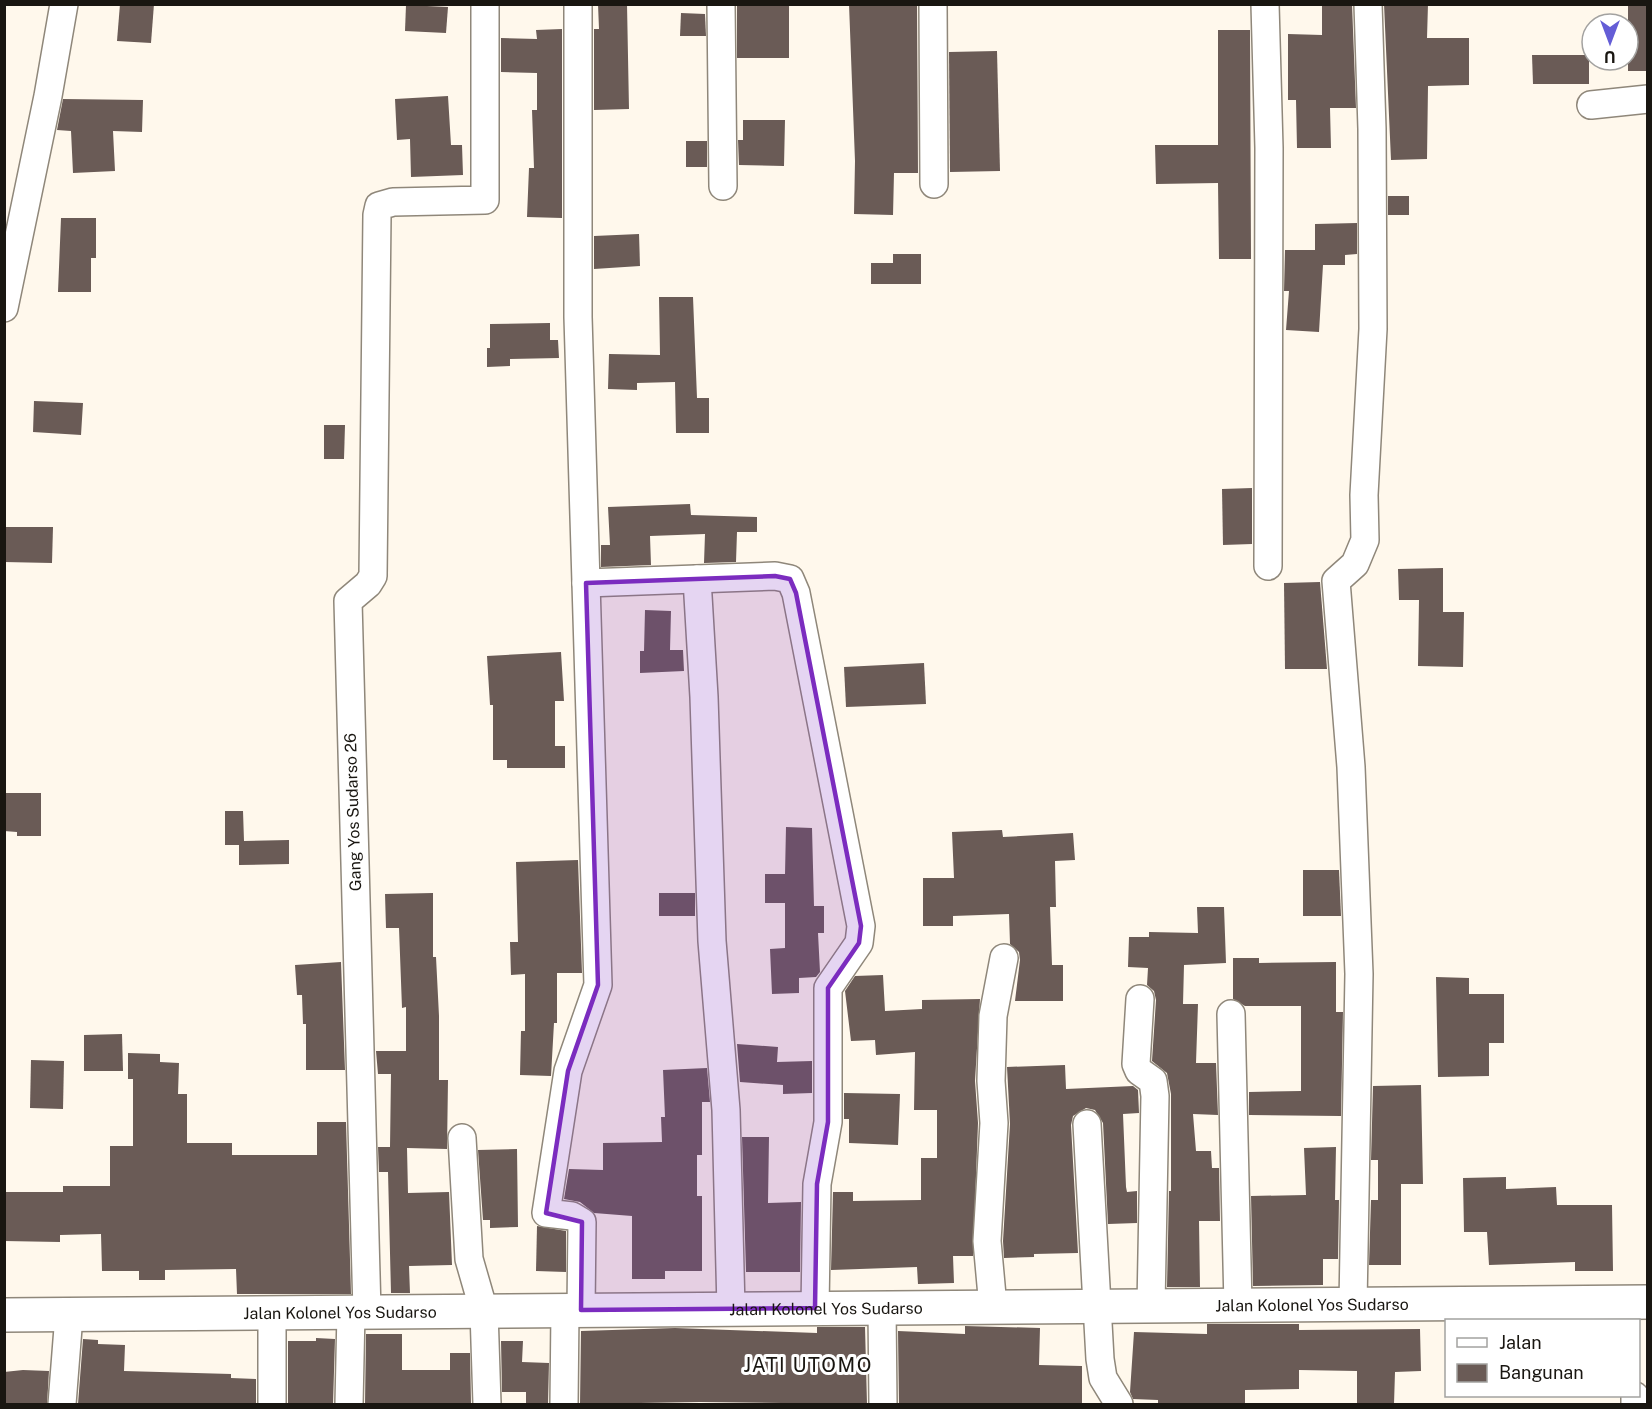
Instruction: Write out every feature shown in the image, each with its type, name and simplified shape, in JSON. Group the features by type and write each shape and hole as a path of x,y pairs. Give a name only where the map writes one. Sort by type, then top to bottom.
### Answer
{"street":[{"path":"4,308 48,96 64,4"},
{"name":"Gang Yos Sudarso 26","path":"349,1404 359,1312 348,601 368,584 373,576 379,206 393,202 484,200 485,4"},
{"path":"564,1404 582,1222 572,1216 546,1212 568,1071 598,985 578,317 578,4"},
{"path":"721,4 723,186"},
{"path":"933,4 934,184"},
{"path":"1265,4 1269,148 1268,566"},
{"path":"1353,1304 1359,974 1351,767 1336,581 1355,564 1365,540 1364,495 1373,329 1372,129 1368,4"},
{"path":"1591,105 1647,99"},
{"path":"586,583 775,576 790,579 796,593 861,926 859,943 828,988 828,1122 817,1185 815,1308"},
{"path":"697,579 704,698 712,941 726,1110 731,1309"},
{"path":"993,1307 987,1241 994,1123 993,1016 1004,958"},
{"path":"1140,999 1136,1064 1139,1071 1154,1082 1155,1096 1151,1306"},
{"path":"1231,1014 1238,1305"},
{"path":"1087,1125 1101,1368 1119,1404"},
{"path":"462,1138 469,1259 484,1311 487,1404"},
{"name":"Jalan Kolonel Yos Sudarso","path":"4,1315 1353,1304 1637,1308"},
{"path":"882,1308 883,1404"},
{"path":"272,1313 272,1404"},
{"path":"62,1404 69,1315"}],"highlighted area":[{"path":"775,576 790,579 796,593 861,926 859,943 828,988 828,1122 817,1184 815,1308 581,1310 582,1222 546,1213 568,1071 598,985 586,583"}],"building":[{"path":"120,4 154,4 151,43 117,41"},
{"path":"598,4 627,4 629,109 594,110 594,29 599,29"},
{"path":"737,4 789,4 789,58 737,58"},
{"path":"849,4 917,4 918,173 894,173 893,215 854,214 855,161"},
{"path":"1322,4 1352,4 1356,108 1330,108 1331,148 1297,148 1296,100 1288,100 1288,34 1322,35"},
{"path":"1384,4 1428,4 1427,38 1469,38 1469,85 1428,86 1427,159 1391,160"},
{"path":"1628,4 1647,4 1647,71 1640,71 1640,12 1628,12"},
{"path":"406,5 448,7 446,33 405,31"},
{"path":"681,13 705,14 706,36 680,36"},
{"path":"562,29 562,218 527,217 529,168 534,168 532,110 537,110 537,73 501,72 501,38 537,39 536,30"},
{"path":"1218,30 1250,30 1251,259 1219,259 1218,183 1156,184 1155,145 1218,145"},
{"path":"997,51 1000,171 950,172 949,52"},
{"path":"1532,55 1580,55 1580,72 1589,72 1589,84 1533,84"},
{"path":"448,96 451,145 462,145 463,175 411,177 410,139 397,140 395,99"},
{"path":"63,99 143,100 142,132 113,131 115,171 73,173 71,131 57,130"},
{"path":"743,120 785,120 784,166 739,165 738,140 743,140"},
{"path":"686,141 707,141 707,167 686,167"},
{"path":"1388,196 1409,196 1409,215 1388,215"},
{"path":"61,218 96,218 96,258 91,258 91,292 58,292"},
{"path":"1357,223 1357,254 1345,255 1345,265 1323,265 1319,332 1286,330 1289,291 1284,291 1285,250 1315,250 1315,224"},
{"path":"639,234 640,266 594,269 594,236"},
{"path":"893,254 921,254 921,284 871,284 871,263 893,263"},
{"path":"659,297 693,297 697,398 709,398 709,433 676,433 675,382 637,383 637,390 608,389 609,354 660,355"},
{"path":"550,323 550,340 558,340 559,358 510,359 510,366 487,367 490,324"},
{"path":"34,401 83,403 81,435 33,432"},
{"path":"324,425 345,425 344,459 324,459"},
{"path":"1252,488 1252,544 1223,545 1222,489"},
{"path":"690,504 691,515 757,517 757,532 737,532 736,562 704,563 705,534 650,536 651,565 601,567 601,545 610,545 608,507"},
{"path":"4,527 53,527 52,563 4,562"},
{"path":"1443,568 1443,612 1464,612 1463,667 1418,666 1419,600 1399,600 1398,569"},
{"path":"1320,582 1327,669 1285,669 1284,583"},
{"path":"645,610 671,611 670,650 683,650 684,671 640,673 640,651 644,651"},
{"path":"561,652 564,701 555,701 555,746 565,746 565,768 507,768 507,760 493,760 493,705 490,705 487,656"},
{"path":"924,663 926,704 846,707 844,667"},
{"path":"4,793 41,793 41,836 17,836 17,832 4,831"},
{"path":"225,811 243,811 244,841 289,840 289,864 239,865 239,845 225,845"},
{"path":"786,827 812,828 814,906 824,906 824,933 818,933 820,972 816,977 799,978 799,993 772,994 770,949 785,948 785,903 765,903 765,874 785,874"},
{"path":"1002,830 1003,837 1073,833 1075,860 1055,861 1056,907 1050,907 1052,965 1063,965 1063,1001 1015,1001 1020,960 1019,952 1010,944 1009,914 953,916 953,926 923,926 923,878 954,878 952,832"},
{"path":"578,860 582,973 557,973 557,1023 554,1023 551,1076 520,1075 521,1031 525,1031 525,974 511,975 510,942 518,942 516,862"},
{"path":"1303,870 1339,870 1341,916 1303,916"},
{"path":"433,893 433,957 436,957 439,1016 439,1080 448,1080 447,1149 407,1148 408,1193 449,1192 452,1265 409,1266 410,1293 391,1293 388,1172 379,1172 378,1147 390,1147 391,1074 378,1074 376,1051 406,1051 406,1007 402,1008 399,928 386,928 385,894"},
{"path":"659,893 695,893 695,916 659,916"},
{"path":"1197,907 1224,907 1226,963 1184,965 1183,1004 1198,1004 1196,1063 1216,1063 1218,1115 1193,1114 1196,1151 1211,1151 1212,1168 1219,1168 1220,1221 1199,1221 1200,1287 1167,1287 1169,1191 1171,1191 1171,1094 1167,1073 1152,1061 1156,1000 1154,991 1147,985 1148,968 1128,967 1129,937 1149,937 1149,932 1198,933"},
{"path":"1233,958 1259,958 1259,963 1336,962 1336,1012 1343,1012 1341,1116 1249,1115 1249,1092 1301,1091 1301,1006 1245,1006 1233,999"},
{"path":"341,962 345,1070 306,1070 306,1024 303,1024 302,995 297,995 295,965"},
{"path":"883,975 885,1011 922,1009 922,1000 980,999 975,1081 978,1123 973,1256 953,1256 954,1283 918,1284 917,1267 831,1270 833,1192 853,1192 853,1201 921,1200 921,1158 937,1158 937,1110 914,1110 915,1052 876,1055 875,1040 851,1041 845,991 855,976"},
{"path":"1436,977 1469,978 1469,994 1504,994 1504,1043 1489,1043 1489,1076 1438,1077"},
{"path":"122,1034 123,1071 84,1071 84,1035"},
{"path":"737,1044 778,1047 777,1062 812,1061 812,1093 783,1094 783,1085 740,1082"},
{"path":"128,1053 160,1054 160,1062 179,1063 178,1094 187,1094 187,1143 232,1143 232,1155 317,1155 317,1122 346,1122 351,1294 237,1294 236,1269 165,1270 165,1280 139,1280 139,1271 102,1271 101,1234 60,1235 60,1242 4,1241 4,1192 63,1192 63,1186 110,1186 110,1146 133,1146 133,1079 128,1079"},
{"path":"31,1060 64,1061 63,1109 30,1108"},
{"path":"1065,1065 1066,1089 1133,1086 1138,1090 1139,1113 1123,1114 1126,1187 1127,1192 1137,1191 1137,1223 1108,1224 1103,1123 1095,1110 1086,1108 1073,1116 1071,1125 1078,1253 1034,1254 1034,1257 1004,1258 1010,1124 1007,1067"},
{"path":"707,1068 710,1102 702,1102 702,1155 697,1155 697,1196 702,1196 702,1271 665,1271 665,1279 632,1279 632,1216 594,1213 580,1202 564,1199 569,1169 603,1170 603,1143 662,1142 661,1117 665,1117 663,1070"},
{"path":"1421,1085 1423,1184 1401,1184 1401,1265 1369,1265 1371,1200 1378,1200 1378,1160 1371,1160 1373,1086"},
{"path":"844,1093 900,1094 898,1145 849,1143 849,1119 844,1119"},
{"path":"742,1137 769,1137 768,1203 801,1202 800,1272 746,1272"},
{"path":"1336,1147 1335,1200 1339,1200 1338,1259 1323,1259 1323,1285 1253,1286 1251,1196 1306,1195 1304,1148"},
{"path":"517,1149 518,1227 490,1228 490,1220 483,1220 478,1150"},
{"path":"1506,1177 1506,1189 1556,1187 1557,1205 1612,1205 1613,1271 1575,1271 1575,1262 1489,1265 1487,1232 1464,1232 1463,1178"},
{"path":"537,1226 566,1231 566,1272 536,1271"},
{"path":"1207,1324 1299,1324 1299,1330 1420,1329 1421,1371 1395,1372 1394,1404 1357,1404 1357,1371 1299,1370 1299,1389 1245,1390 1245,1404 1158,1404 1158,1400 1133,1399 1130,1392 1134,1332 1207,1334"},
{"path":"965,1326 1040,1328 1039,1365 1082,1366 1082,1404 899,1404 898,1331 965,1334"},
{"path":"817,1327 865,1327 867,1404 700,1402 580,1404 581,1331 675,1328 817,1333"},
{"path":"366,1334 402,1334 402,1370 450,1370 450,1353 470,1353 471,1404 365,1404"},
{"path":"316,1338 335,1339 333,1404 288,1404 288,1341 316,1341"},
{"path":"83,1339 98,1340 98,1344 125,1345 124,1371 231,1374 231,1378 256,1379 256,1404 78,1404"},
{"path":"501,1341 523,1341 522,1362 549,1363 548,1404 526,1404 526,1392 502,1392"},
{"path":"49,1371 47,1404 4,1404 4,1372"}],"district":[{"name":"JATI UTOMO","path":"808,1365"}]}
